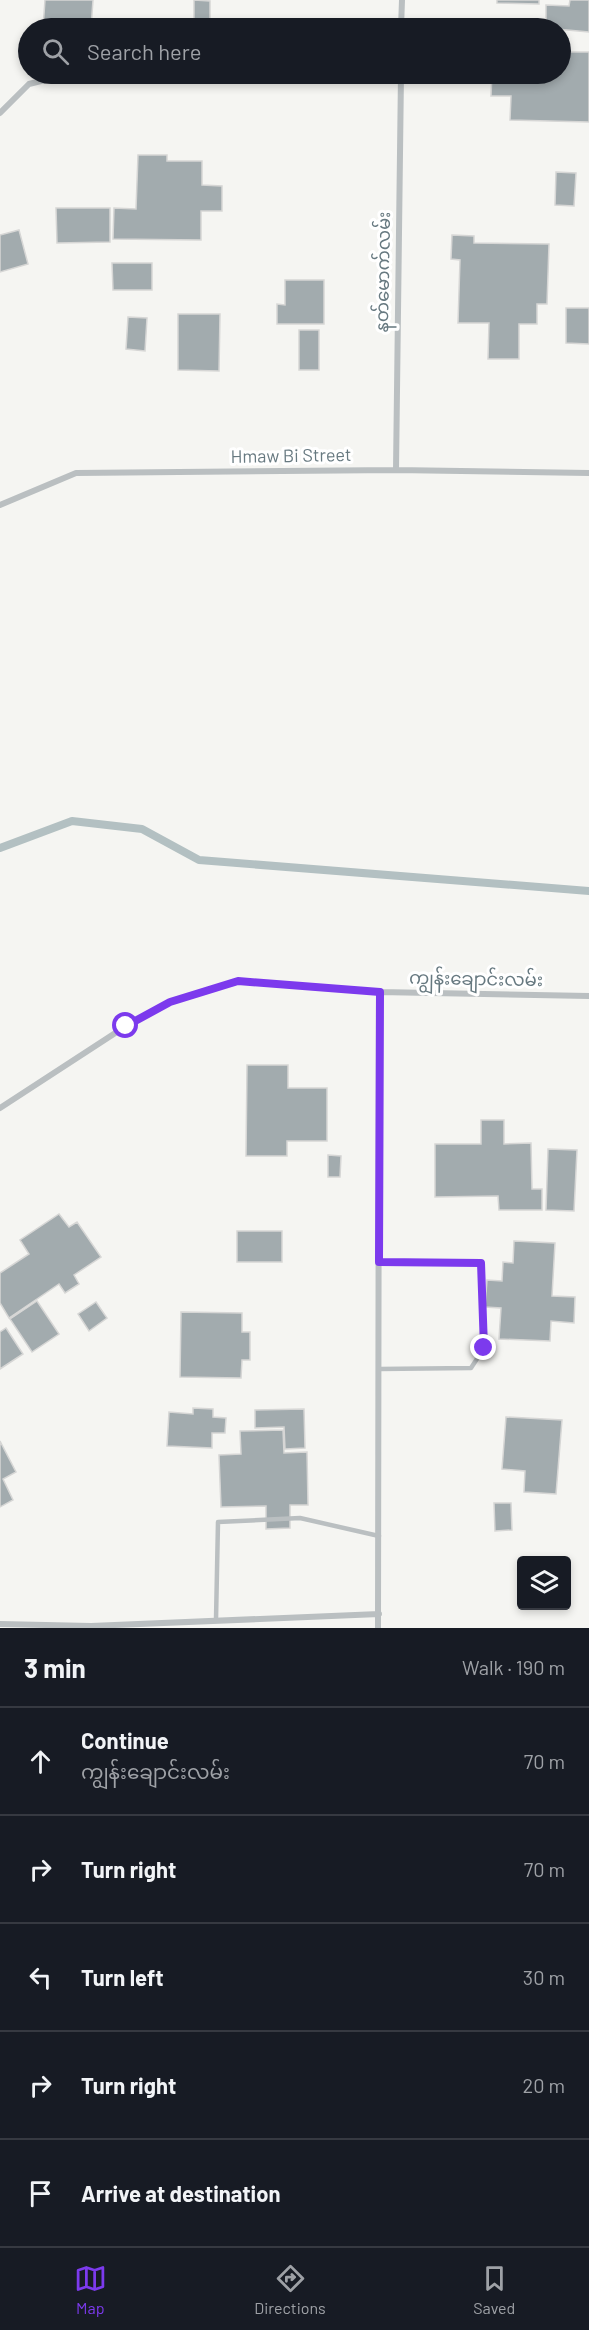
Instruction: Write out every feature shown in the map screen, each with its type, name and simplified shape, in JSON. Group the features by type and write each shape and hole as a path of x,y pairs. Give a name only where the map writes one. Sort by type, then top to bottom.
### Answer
{"street":[{"path":"402,0 402,18"},
{"path":"0,113 29,84"},
{"name":"နတ်မောက်လမ်း","path":"396,470 401,84"},
{"name":"Hmaw Bi Street","path":"0,505 76,473 396,470 589,473"},
{"name":"ကျွန်းချောင်းလမ်း","path":"0,1108 126,1026 181,998 238,981 380,992 589,996"},
{"path":"378,1628 380,992"},
{"path":"0,1624 91,1627 379,1614"}],"lane":[{"path":"379,1262 481,1263 484,1348 471,1368 379,1369"},
{"path":"216,1620 218,1522 300,1518 379,1536"}],"building":[{"path":"45,0 93,0 92,18 44,18"},
{"path":"194,0 210,1 210,18 194,18"},
{"path":"497,0 539,0 539,4 497,3"},
{"path":"570,0 589,0 589,32 571,30 571,18 546,18 546,5 569,6"},
{"path":"571,52 589,52 589,122 510,120 511,96 491,96 492,84 571,84"},
{"path":"138,155 167,155 167,161 202,161 202,185 222,186 222,211 201,211 201,240 113,239 114,208 136,209"},
{"path":"556,172 576,173 574,206 555,205"},
{"path":"56,208 110,208 110,242 57,243"},
{"path":"19,230 28,264 0,272 0,235"},
{"path":"452,235 474,236 474,243 549,244 547,304 537,304 537,324 519,324 519,359 488,359 489,323 458,323 460,260 451,259"},
{"path":"112,263 152,263 152,290 113,290"},
{"path":"285,280 324,280 324,324 277,324 277,304 285,305"},
{"path":"566,308 589,308 589,344 566,343"},
{"path":"178,314 220,314 219,371 178,370"},
{"path":"128,317 147,318 145,351 126,349"},
{"path":"299,330 319,330 319,370 299,370"},
{"path":"247,1065 288,1065 288,1088 327,1088 327,1141 287,1141 287,1156 246,1156"},
{"path":"481,1120 504,1120 504,1144 531,1143 532,1189 542,1189 542,1210 499,1210 498,1196 435,1197 435,1144 481,1144"},
{"path":"548,1149 577,1150 574,1211 546,1210"},
{"path":"328,1155 341,1156 340,1177 328,1177"},
{"path":"59,1214 69,1227 77,1222 101,1257 74,1275 79,1284 65,1293 59,1284 9,1318 0,1303 0,1273 29,1254 20,1240"},
{"path":"237,1231 282,1231 282,1262 237,1262"},
{"path":"514,1241 555,1243 552,1296 575,1297 574,1323 551,1321 550,1341 499,1339 501,1308 485,1307 487,1280 502,1281 503,1262 513,1263"},
{"path":"37,1301 59,1334 32,1352 10,1319"},
{"path":"96,1302 107,1318 89,1331 78,1314"},
{"path":"181,1312 242,1313 242,1332 250,1332 250,1360 242,1360 241,1378 180,1377"},
{"path":"6,1328 23,1354 0,1369 0,1332"},
{"path":"193,1408 213,1409 213,1417 226,1418 225,1433 212,1433 212,1448 167,1446 169,1412 193,1414"},
{"path":"304,1409 305,1448 285,1449 284,1427 255,1428 255,1410"},
{"path":"506,1417 562,1420 556,1494 524,1492 525,1471 502,1469"},
{"path":"283,1430 284,1453 307,1452 308,1505 290,1505 290,1528 266,1529 266,1506 221,1507 219,1455 241,1454 240,1431"},
{"path":"0,1441 16,1472 3,1479 13,1500 0,1507"},
{"path":"494,1503 511,1503 512,1530 495,1531"}],"waterway":[{"path":"0,848 72,821 142,829 199,860 589,891"}],"route":[{"path":"126,1026 170,1002 238,981 380,992 379,1262 481,1263 484,1348"}]}
